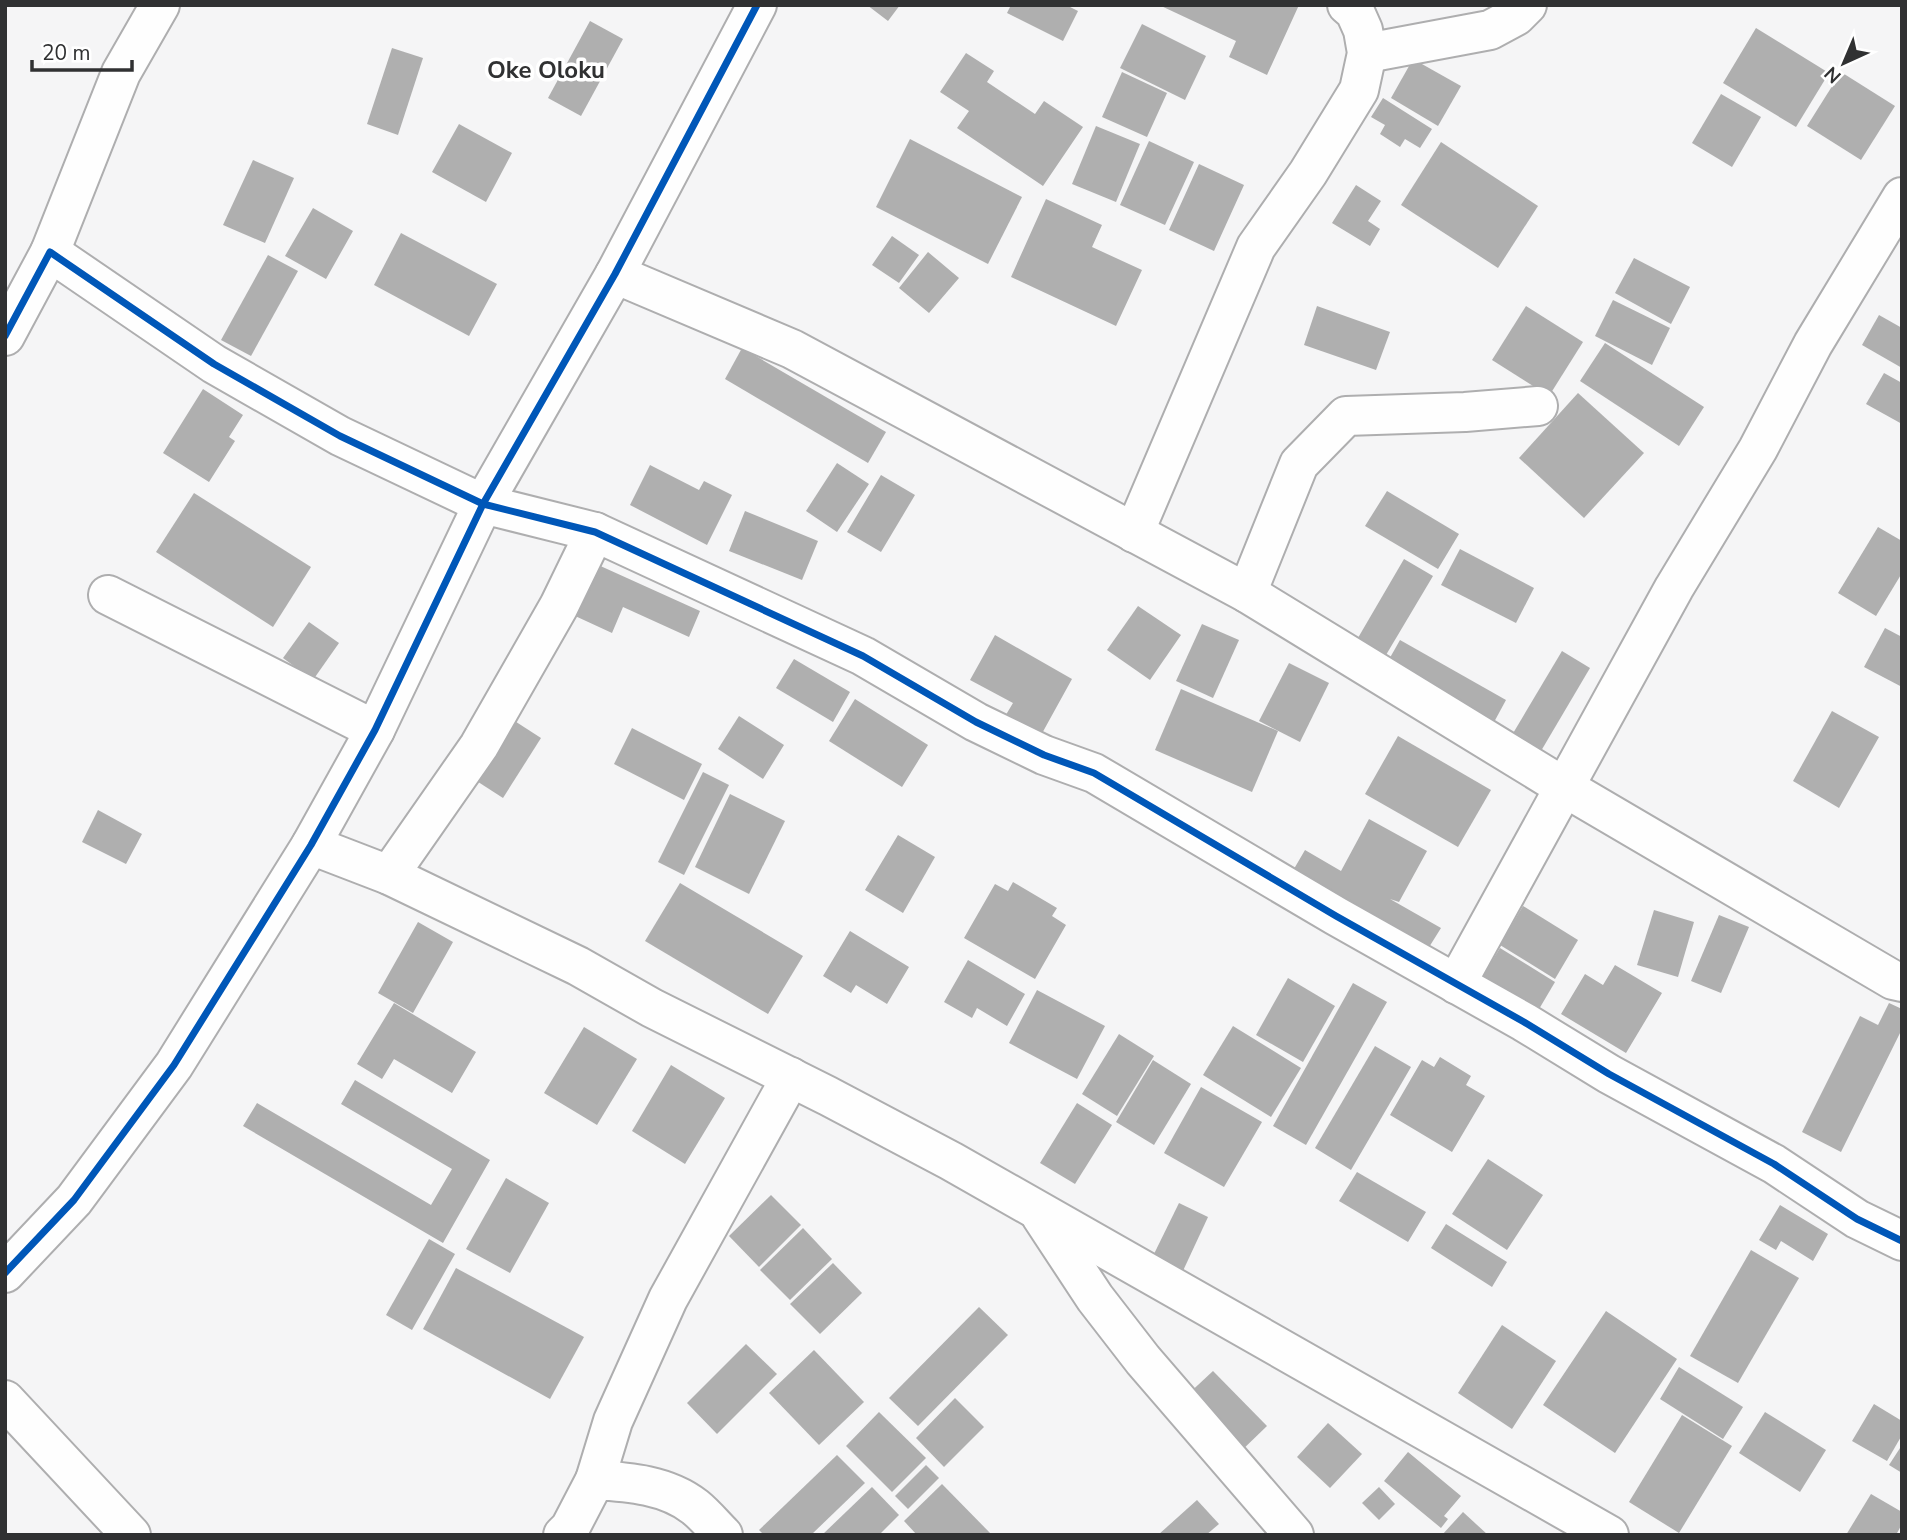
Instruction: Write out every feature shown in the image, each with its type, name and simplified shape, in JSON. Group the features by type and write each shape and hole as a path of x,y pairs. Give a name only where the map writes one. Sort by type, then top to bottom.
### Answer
{"street":[{"path":"5,336 50,252 121,73 160,5"},
{"path":"5,1273 74,1200 174,1065 311,845 374,730 483,504 615,274 757,5"},
{"path":"1134,533 1256,247 1308,173 1359,90 1367,53 1363,30 1355,12 1347,5"},
{"path":"1367,53 1490,30 1516,16 1527,5"},
{"path":"1456,984 1674,588 1758,449 1813,344 1902,197"},
{"path":"50,252 214,365 340,436 483,504 595,531 863,656 976,722 1044,755 1094,773 1609,1074 1774,1164 1857,1219 1902,1241"},
{"path":"615,274 792,349 1247,593 1564,787 1899,976"},
{"path":"1247,593 1299,464 1346,416 1465,412 1538,406"},
{"path":"389,875 479,746 559,606 595,531"},
{"path":"108,595 374,730"},
{"path":"311,845 389,875 578,967 652,1008 951,1161 1609,1535"},
{"path":"563,1535 570,1528 594,1480 614,1421 668,1299 791,1077"},
{"path":"1037,1210 1095,1298 1143,1360 1294,1535"},
{"path":"5,1400 131,1535"},
{"path":"594,1480 627,1482 657,1488 694,1506 723,1535"}],"building":[{"path":"867,5 900,5 888,21"},
{"path":"1011,5 1066,5 1078,11 1063,41 1007,13"},
{"path":"1159,5 1299,5 1267,75 1229,57 1236,41"},
{"path":"590,21 623,39 581,116 548,98"},
{"path":"1142,24 1206,56 1185,100 1120,68"},
{"path":"1756,28 1829,73 1796,127 1723,83"},
{"path":"392,48 423,58 398,135 367,124"},
{"path":"966,53 994,71 987,82 1035,114 1044,101 1083,127 1043,186 957,128 969,111 940,92"},
{"path":"1413,59 1461,86 1438,126 1391,98"},
{"path":"1122,72 1167,93 1147,137 1102,117"},
{"path":"1841,72 1895,106 1861,160 1807,126"},
{"path":"1721,94 1761,117 1732,167 1692,143"},
{"path":"1383,98 1432,129 1420,148 1405,139 1400,147 1380,134 1385,125 1371,117"},
{"path":"459,124 512,153 486,202 432,172"},
{"path":"1096,126 1140,144 1116,202 1072,184"},
{"path":"910,139 1022,197 988,264 876,207"},
{"path":"1149,141 1194,162 1165,225 1120,205"},
{"path":"1441,142 1538,206 1498,268 1401,205"},
{"path":"253,160 294,178 265,243 223,225"},
{"path":"1199,164 1244,185 1214,251 1169,230"},
{"path":"1356,185 1381,201 1368,221 1380,229 1370,246 1332,223"},
{"path":"1046,199 1102,225 1092,247 1142,270 1116,326 1011,277"},
{"path":"313,208 353,231 326,279 285,256"},
{"path":"401,233 497,284 469,336 374,285"},
{"path":"892,236 919,255 899,283 872,265"},
{"path":"928,252 959,278 929,313 899,288"},
{"path":"268,255 298,271 251,356 221,340"},
{"path":"1634,258 1690,287 1671,324 1615,293"},
{"path":"1613,300 1670,328 1652,365 1595,336"},
{"path":"1317,306 1390,332 1376,370 1304,345"},
{"path":"1526,306 1583,342 1549,396 1492,360"},
{"path":"1879,315 1902,328 1902,368 1862,345"},
{"path":"1605,343 1704,407 1679,446 1580,381"},
{"path":"742,348 886,432 868,463 725,379"},
{"path":"1884,373 1902,383 1902,424 1866,404"},
{"path":"203,389 243,415 229,437 235,441 209,482 163,453"},
{"path":"1578,393 1644,453 1584,518 1519,458"},
{"path":"837,463 869,484 837,532 806,511"},
{"path":"650,465 699,490 704,481 732,495 707,545 630,505"},
{"path":"881,475 915,495 881,552 847,532"},
{"path":"1387,491 1459,534 1438,569 1365,526"},
{"path":"194,493 311,567 273,627 156,552"},
{"path":"745,511 818,541 802,580 729,551"},
{"path":"1878,527 1902,541 1902,573 1876,616 1838,593"},
{"path":"1460,549 1534,588 1516,623 1441,585"},
{"path":"1404,559 1433,576 1383,660 1355,643"},
{"path":"596,564 700,611 689,637 623,607 612,633 573,615"},
{"path":"1138,606 1181,635 1150,680 1107,650"},
{"path":"309,622 339,643 313,680 283,658"},
{"path":"1202,624 1239,640 1213,698 1176,681"},
{"path":"1885,628 1902,637 1902,687 1864,667"},
{"path":"995,635 1072,679 1040,737 1004,718 1013,703 970,680"},
{"path":"1400,640 1506,700 1493,724 1387,663"},
{"path":"1562,651 1590,668 1541,751 1512,735"},
{"path":"794,659 850,692 833,722 776,688"},
{"path":"1289,663 1329,683 1300,742 1259,721"},
{"path":"1181,689 1278,731 1252,792 1155,750"},
{"path":"855,699 928,745 902,787 829,741"},
{"path":"1832,711 1879,737 1839,808 1793,781"},
{"path":"739,716 784,745 763,779 718,749"},
{"path":"510,718 541,738 503,798 472,778"},
{"path":"632,728 702,764 684,800 614,764"},
{"path":"1398,736 1491,790 1458,847 1365,794"},
{"path":"703,772 729,785 684,875 658,862"},
{"path":"730,794 785,821 749,894 695,867"},
{"path":"98,810 142,834 126,864 82,842"},
{"path":"1369,819 1427,851 1399,902 1390,899 1441,928 1426,952 1291,874 1305,850 1341,871"},
{"path":"898,835 935,857 903,913 865,890"},
{"path":"1013,882 1057,908 1052,916 1066,925 1035,979 964,938 995,884 1008,891"},
{"path":"680,883 803,956 768,1014 645,941"},
{"path":"1523,906 1578,940 1555,979 1500,945"},
{"path":"1654,910 1694,922 1678,977 1637,965"},
{"path":"1719,915 1749,927 1721,993 1691,981"},
{"path":"418,922 453,942 413,1013 378,993"},
{"path":"850,931 909,967 887,1004 856,985 851,993 823,976"},
{"path":"1500,948 1555,982 1532,1021 1476,987"},
{"path":"968,960 1025,994 1007,1026 977,1008 972,1018 944,1002"},
{"path":"1615,965 1662,993 1626,1053 1561,1014 1585,974 1603,985"},
{"path":"1288,978 1335,1006 1303,1062 1256,1035"},
{"path":"1353,983 1387,1002 1306,1145 1273,1126"},
{"path":"1037,990 1105,1026 1077,1079 1009,1043"},
{"path":"394,1003 476,1052 452,1093 394,1059 382,1079 357,1064"},
{"path":"1889,1003 1902,1009 1902,1029 1841,1152 1802,1132 1860,1016 1878,1025"},
{"path":"1233,1026 1301,1068 1271,1117 1203,1075"},
{"path":"584,1027 637,1059 597,1125 544,1093"},
{"path":"1119,1034 1154,1056 1117,1116 1082,1094"},
{"path":"1375,1046 1411,1067 1351,1170 1315,1148"},
{"path":"1440,1057 1471,1076 1466,1085 1485,1096 1452,1152 1390,1115 1422,1060 1434,1067"},
{"path":"1153,1060 1191,1084 1154,1145 1116,1122"},
{"path":"671,1065 725,1098 685,1164 632,1131"},
{"path":"355,1080 490,1160 443,1243 243,1126 257,1103 431,1205 452,1169 341,1104"},
{"path":"1201,1087 1262,1122 1224,1187 1164,1153"},
{"path":"1077,1103 1112,1125 1075,1184 1040,1163"},
{"path":"1488,1159 1543,1195 1507,1250 1452,1214"},
{"path":"1357,1172 1426,1212 1408,1242 1339,1201"},
{"path":"506,1178 549,1203 510,1273 466,1249"},
{"path":"771,1195 801,1225 759,1267 729,1236"},
{"path":"1179,1203 1208,1217 1182,1273 1152,1258"},
{"path":"1780,1205 1828,1234 1813,1261 1781,1241 1776,1250 1759,1240"},
{"path":"1446,1224 1507,1262 1492,1287 1431,1248"},
{"path":"803,1228 832,1259 790,1300 760,1270"},
{"path":"429,1239 455,1254 412,1330 386,1315"},
{"path":"1751,1250 1799,1278 1738,1383 1690,1356"},
{"path":"833,1263 862,1293 820,1334 790,1304"},
{"path":"456,1268 584,1337 550,1399 423,1329"},
{"path":"979,1307 1008,1335 918,1426 889,1398"},
{"path":"1606,1311 1677,1359 1615,1453 1543,1405"},
{"path":"1502,1325 1556,1361 1512,1429 1458,1393"},
{"path":"746,1344 777,1374 717,1434 687,1403"},
{"path":"814,1350 864,1402 819,1445 769,1393"},
{"path":"1679,1367 1743,1407 1723,1439 1660,1399"},
{"path":"1213,1371 1267,1426 1238,1454 1184,1398"},
{"path":"955,1398 984,1427 944,1467 916,1438"},
{"path":"1874,1404 1902,1421 1902,1435 1887,1461 1852,1441"},
{"path":"879,1412 926,1458 892,1492 846,1446"},
{"path":"1765,1412 1826,1450 1800,1492 1739,1453"},
{"path":"1682,1415 1732,1446 1679,1533 1629,1502"},
{"path":"1328,1423 1362,1454 1330,1488 1297,1457"},
{"path":"1902,1445 1902,1473 1889,1465"},
{"path":"1408,1452 1461,1496 1444,1516 1448,1519 1441,1528 1384,1481"},
{"path":"837,1455 865,1483 811,1535 764,1535 759,1530"},
{"path":"926,1465 939,1478 908,1509 895,1496"},
{"path":"942,1484 992,1535 917,1535 904,1521"},
{"path":"872,1487 899,1515 879,1535 822,1535"},
{"path":"1379,1487 1395,1504 1379,1520 1362,1503"},
{"path":"1871,1494 1902,1512 1902,1524 1896,1535 1846,1535"},
{"path":"1197,1500 1219,1524 1206,1535 1158,1535"},
{"path":"1463,1512 1488,1535 1442,1535"}],"cycle path":[{"path":"5,1273 74,1200 174,1065 311,845 375,730 483,504 615,274 757,5"},
{"path":"5,336 50,252 214,364 340,436 483,504 595,532 863,656 976,722 1044,755 1094,773 1609,1074 1774,1164 1857,1219 1902,1241"}],"district":[{"name":"Oke Oloku","path":"546,70"}]}
